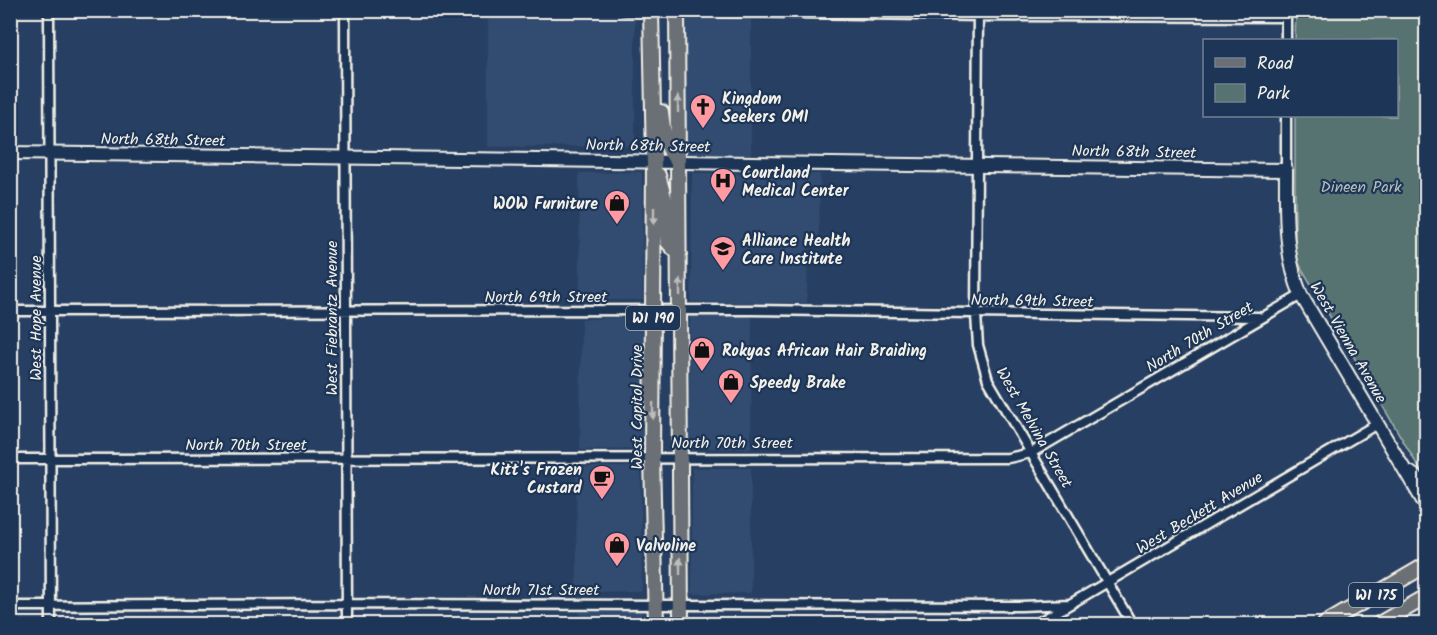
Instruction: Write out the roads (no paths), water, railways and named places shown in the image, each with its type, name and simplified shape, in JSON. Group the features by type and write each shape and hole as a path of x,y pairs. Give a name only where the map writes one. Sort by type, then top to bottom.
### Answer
{"main road":[{"name":"West Capitol Drive","path":"651,11 654,163 652,457 656,624"},
{"name":"WI 190","path":"677,11 681,624"},
{"path":"652,89 660,101 662,130 670,153 678,162"},
{"path":"654,163 664,197 668,242 679,254"},
{"name":"WI 175","path":"1325,624 1426,565"},
{"name":"WI 175","path":"1379,624 1426,597"}],"street":[{"name":"West Hope Avenue","path":"49,10 51,624"},
{"name":"West Fiebrantz Avenue","path":"345,10 347,624"},
{"path":"624,10 1286,14 1286,39"},
{"name":"West Melvina Street","path":"978,13 976,315 980,358 988,380 1132,624"},
{"name":"West Vienna Avenue","path":"1286,117 1287,248 1292,272 1301,295 1426,506"},
{"name":"North 68th Street","path":"10,153 1286,170"},
{"name":"North 70th Street","path":"10,459 1008,458 1031,453 1301,295"},
{"name":"North 69th Street","path":"10,311 680,310 1261,318"},
{"name":"West Beckett Avenue","path":"1036,624 1377,424"},
{"name":"West Vienna Avenue","path":"1406,469 1426,484"},
{"name":"North 71st Street","path":"10,606 656,604 1021,606 1070,604"}],"place":[{"name":"Kingdom Seekers OMI","path":"703,130"},
{"name":"Courtland Medical Center","path":"723,204"},
{"name":"WOW Furniture","path":"617,226"},
{"name":"Alliance Health Care Institute","path":"723,272"},
{"name":"Rokyas African Hair Braiding","path":"702,373"},
{"name":"Speedy Brake","path":"731,405"},
{"name":"Kitt's Frozen Custard","path":"602,501"},
{"name":"Valvoline","path":"617,568"}],"park label":[{"name":"Dineen Park","path":"1361,186"}]}
